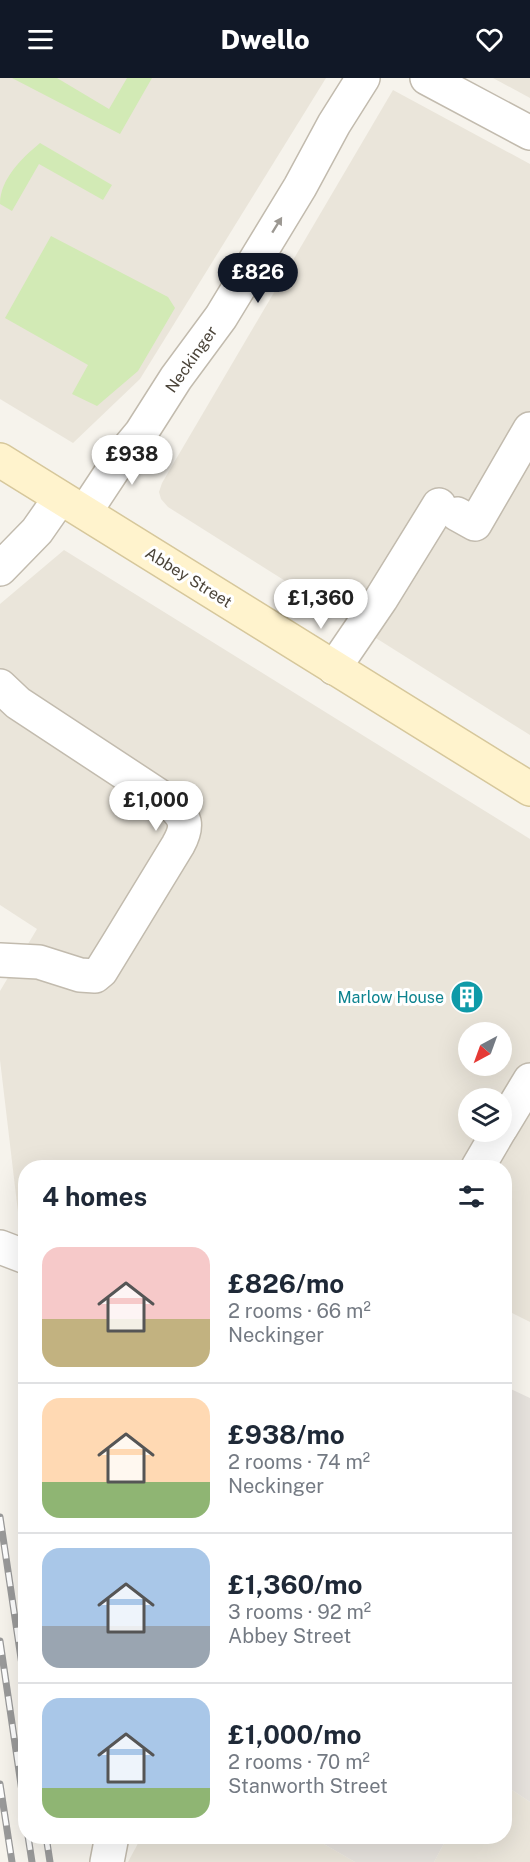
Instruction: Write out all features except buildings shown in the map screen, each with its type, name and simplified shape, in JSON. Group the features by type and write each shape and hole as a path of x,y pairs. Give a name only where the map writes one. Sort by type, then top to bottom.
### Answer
{"main road":[{"name":"Abbey Street","path":"0,460 530,789"}],"street":[{"name":"Neckinger","path":"0,569 37,531 73,505 116,463 141,433 176,378 221,317 363,78"},
{"path":"427,78 530,134"},
{"path":"334,668 381,599 448,510 475,524 530,429"},
{"path":"0,686 18,703 170,803 182,814 185,827 178,845 101,971 95,976 80,975 39,962 0,960"},
{"path":"512,1110 530,1080"},
{"path":"482,1160 493,1142"},
{"path":"0,1247 18,1254"},
{"path":"107,1862 110,1844"}],"shaded area":[{"path":"0,78 326,78 140,379 73,443 0,399"},
{"path":"493,78 530,78 530,98"},
{"path":"393,90 530,164 530,735 168,507 161,499 159,492 162,483"},
{"path":"64,550 530,839 530,1322 512,1313 512,1160 18,1160 18,1212 0,1060 0,991 37,929 0,905 0,604"},
{"path":"512,1390 530,1398 530,1802 512,1790"},
{"path":"512,1790 530,1802 530,1862 434,1862 444,1844 512,1844"},
{"path":"138,1844 324,1844 355,1862 128,1862"},
{"path":"324,1844 444,1844 434,1862 355,1862"}],"green space":[{"path":"12,78 57,78 109,109 127,78 152,78 120,134"},
{"path":"40,143 112,185 103,200 39,164 12,211 0,204 4,186 13,170"},
{"path":"51,236 168,297 175,308 138,371 97,406 72,394 88,365 5,318"}],"railway":[{"path":"0,1517 18,1638"},
{"path":"0,1641 18,1764"},
{"path":"0,1784 12,1862"},
{"path":"29,1844 32,1862"},
{"path":"47,1844 50,1862"}],"place":[{"name":"Marlow House","path":"467,997"}]}
